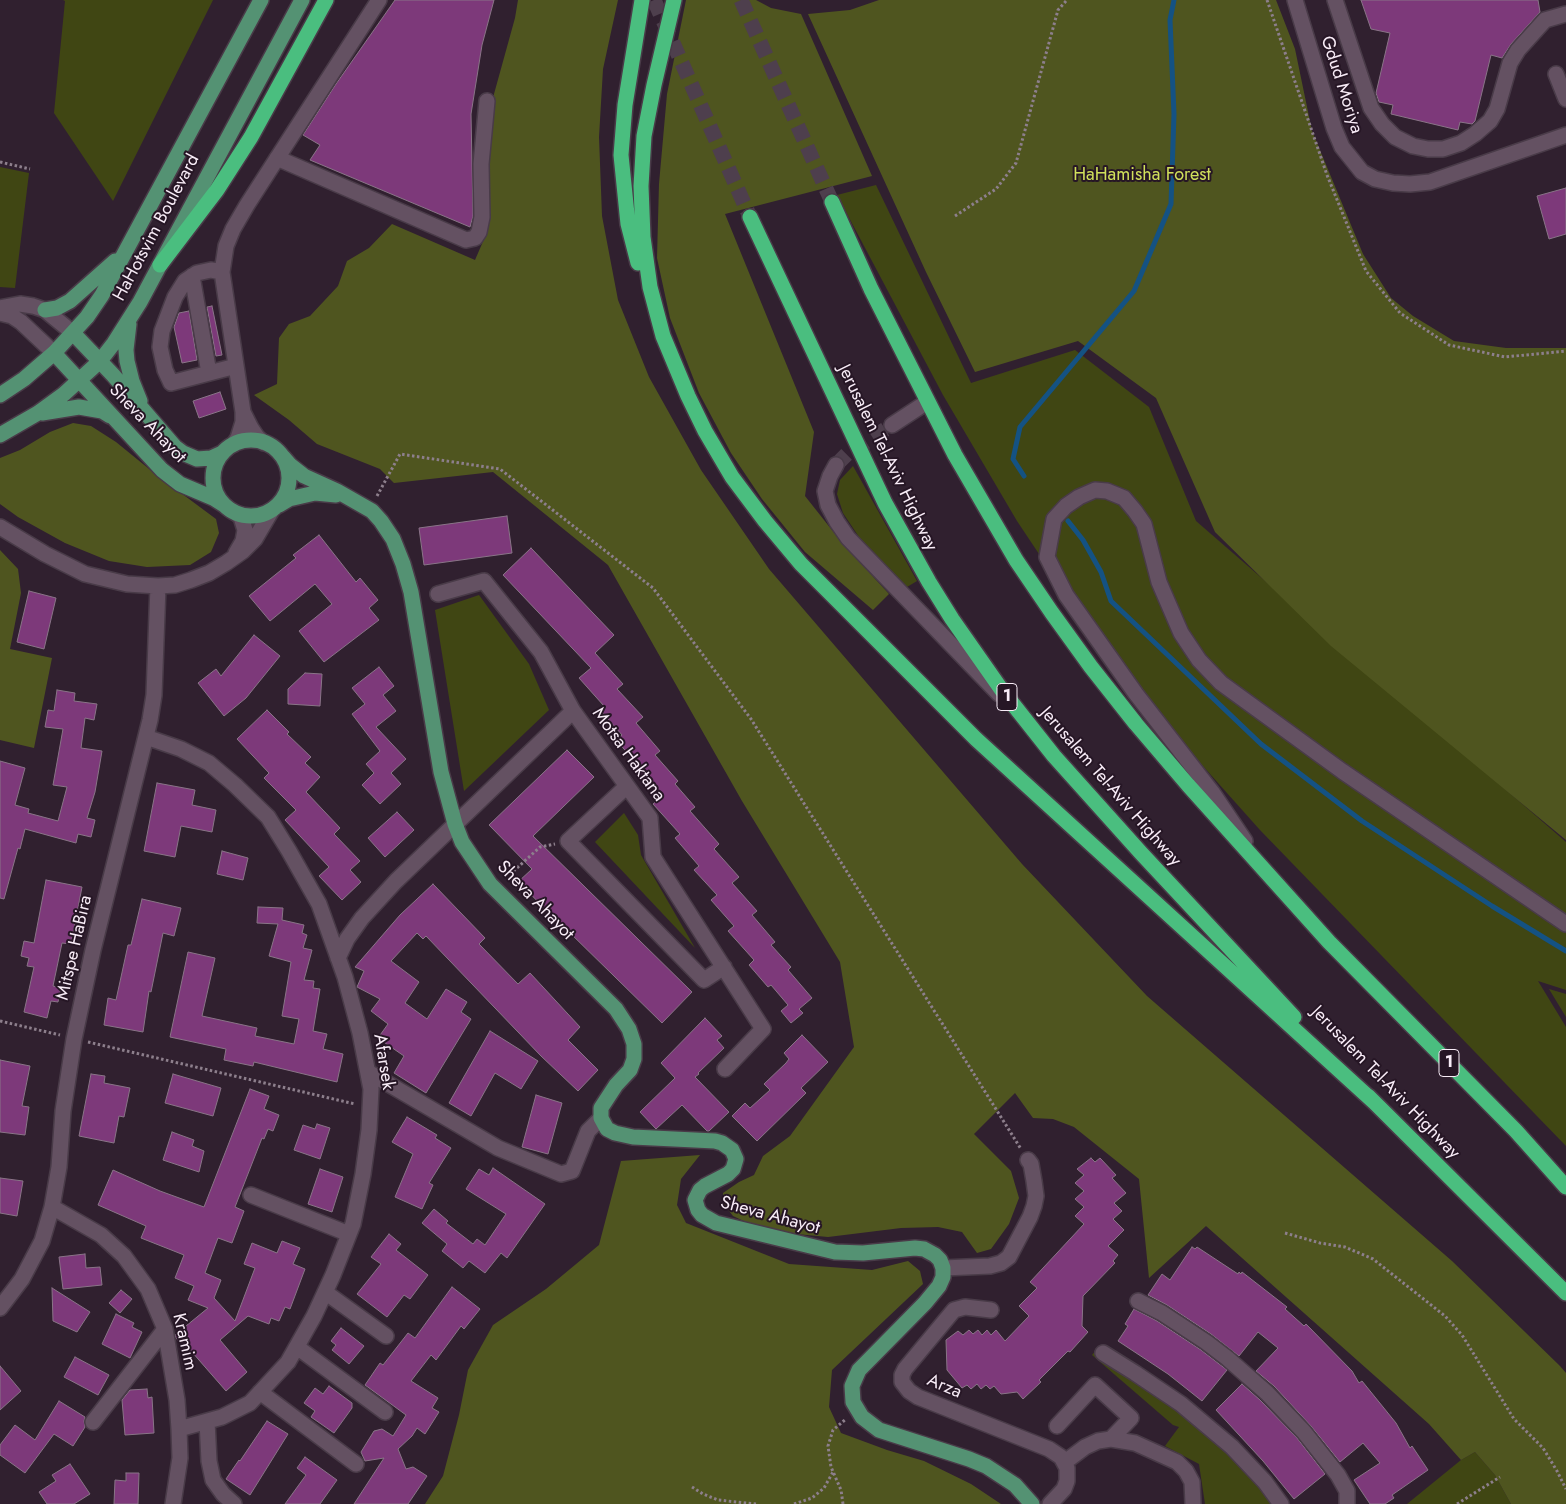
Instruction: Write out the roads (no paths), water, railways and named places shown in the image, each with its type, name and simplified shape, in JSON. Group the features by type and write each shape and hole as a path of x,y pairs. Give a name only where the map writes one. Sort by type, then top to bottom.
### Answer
{"highway":[{"path":"160,265 217,190 248,141 326,0"},
{"path":"642,0 625,105 621,156 628,224 644,290 665,346 705,431 732,477 801,564 976,739 1374,1102"},
{"path":"674,0 646,127 641,186 643,237 650,287 676,370"},
{"name":"1","path":"832,202 927,402 985,508 1052,613 1091,667 1136,724 1265,872 1329,942 1516,1131 1566,1187"},
{"name":"Jerusalem Tel-Aviv Highway","path":"750,217 906,544 952,619 1001,689 1027,723 1111,820 1374,1102 1566,1293"}],"main road":[{"name":"HaHotsvim Boulevard","path":"0,395 24,379 54,353 87,317 127,250 261,0"},
{"name":"HaHotsvim Boulevard","path":"0,435 38,413 64,394 100,361 114,343 160,265 302,0"},
{"path":"45,310 57,308 70,301 127,250"},
{"path":"130,318 127,335 127,361 132,381 146,414"},
{"name":"Sheva Ahayot","path":"73,333 175,446 189,457 197,459 211,458 222,454"},
{"name":"Sheva Ahayot","path":"54,353 162,470 180,484 213,498 230,509"},
{"path":"38,413 79,407 102,411 112,417"},
{"path":"249,440 264,443 277,450 283,457 289,477 288,487 284,497 275,507 261,515 248,516 230,509 219,498 213,480 217,462 222,454 234,444 249,440"},
{"name":"Sheva Ahayot","path":"283,457 290,466 304,476 350,497 372,511 393,539 411,592 441,772 455,824 462,842 475,864 494,888 616,1010 629,1029 634,1044 634,1060 630,1070 607,1097 601,1108 601,1118 607,1129 634,1137 715,1141 722,1143 732,1150 736,1159 733,1169 728,1174 704,1186 695,1200 698,1210 702,1215 716,1223 835,1252 863,1253 920,1248 935,1255 940,1260 943,1268"},
{"name":"Sheva Ahayot","path":"275,507 289,499 315,493 350,497"},
{"path":"943,1268 941,1282 933,1295 859,1370 852,1386 853,1402 857,1410 870,1424 879,1430 986,1466 1015,1485 1032,1504"}],"street":[{"path":"234,444 243,422 243,412 222,272 226,246 233,230 277,158 379,0"},
{"name":"Gdud Moriya","path":"1295,0 1334,128 1342,147 1362,172 1375,179 1410,184 1430,182 1566,135"},
{"path":"1335,0 1371,108 1394,137 1413,146 1428,149 1443,148 1461,143 1490,122 1497,109 1510,63 1518,50 1545,20 1566,14"},
{"path":"1556,74 1566,99"},
{"path":"277,158 466,240 474,238 479,232 482,217 481,164 487,101"},
{"path":"222,272 211,270 192,276 185,281 175,297 162,331 160,347 165,370 171,383 236,366"},
{"path":"192,276 209,373"},
{"path":"0,308 20,304 45,310 73,333"},
{"path":"0,313 12,316 21,322 54,353"},
{"path":"892,425 927,402"},
{"path":"243,412 257,437 264,443"},
{"path":"836,465 830,476 826,491 828,505 836,522 848,538 1027,723"},
{"path":"1265,872 1212,792 1136,694 1066,595 1047,558 1054,519 1066,506 1080,497 1095,490 1107,491 1124,498 1135,511 1144,524 1160,582 1181,634 1199,660 1221,683 1342,771 1566,924"},
{"path":"0,527 85,574 127,584 175,585 209,573 243,551 255,539 275,507"},
{"path":"226,563 236,554 243,541 245,530 241,517 230,509"},
{"name":"Motsa Haktana","path":"438,594 484,581 541,652 573,711 650,818 653,857 763,1028 725,1069"},
{"name":"Mitspe HaBira","path":"0,1308 22,1279 42,1241 52,1207 59,1167 64,1111 74,1039 93,950 146,737 154,695 158,586"},
{"path":"338,958 347,939 362,918 396,881 573,711"},
{"name":"Afarsek","path":"146,737 180,749 209,764 236,785 268,817 290,851 319,904 338,958 360,1032 371,1089 369,1130 363,1174 352,1224 325,1292 297,1347 288,1362 250,1403 222,1417 179,1429"},
{"path":"627,786 568,841 704,980 724,967"},
{"path":"368,1072 498,1148 561,1174 572,1171 588,1132 601,1118"},
{"path":"943,1268 990,1266 1001,1263 1009,1257 1030,1217 1035,1201 1034,1181 1031,1164 1028,1160"},
{"path":"251,1195 349,1234"},
{"name":"Kramim","path":"52,1207 101,1235 124,1256 148,1288 165,1329 177,1400 179,1429 180,1458 173,1504"},
{"path":"325,1292 386,1336"},
{"path":"1138,1301 1162,1313 1206,1342 1267,1393 1304,1432 1338,1474 1346,1490 1347,1504"},
{"name":"Arza","path":"991,1310 965,1307 958,1308 951,1313 904,1369 902,1378 904,1385 918,1397 1049,1449 1061,1457 1064,1462"},
{"path":"93,1422 165,1329"},
{"path":"297,1347 385,1412"},
{"path":"1103,1354 1135,1372 1181,1404 1232,1447 1266,1482 1281,1504"},
{"path":"1057,1426 1095,1385 1131,1418 1111,1439"},
{"path":"260,1392 356,1464"},
{"path":"207,1421 209,1461 213,1480 223,1494 234,1504"},
{"path":"1050,1504 1064,1489 1067,1481 1067,1468 1064,1462 1085,1446 1111,1439 1134,1443 1177,1462 1192,1482 1193,1504"}],"waterway":[{"path":"1024,476 1013,459 1020,427 1134,291 1171,204 1174,114 1170,20 1174,0"},
{"path":"1068,521 1083,540 1101,572 1111,601 1261,744 1362,821 1492,906 1566,951"}],"tunnel":[{"path":"654,0 750,217"},
{"path":"741,0 832,202"},
{"path":"836,465 847,454 892,425"}],"park label":[{"name":"HaHamisha Forest","path":"1142,176"}]}
